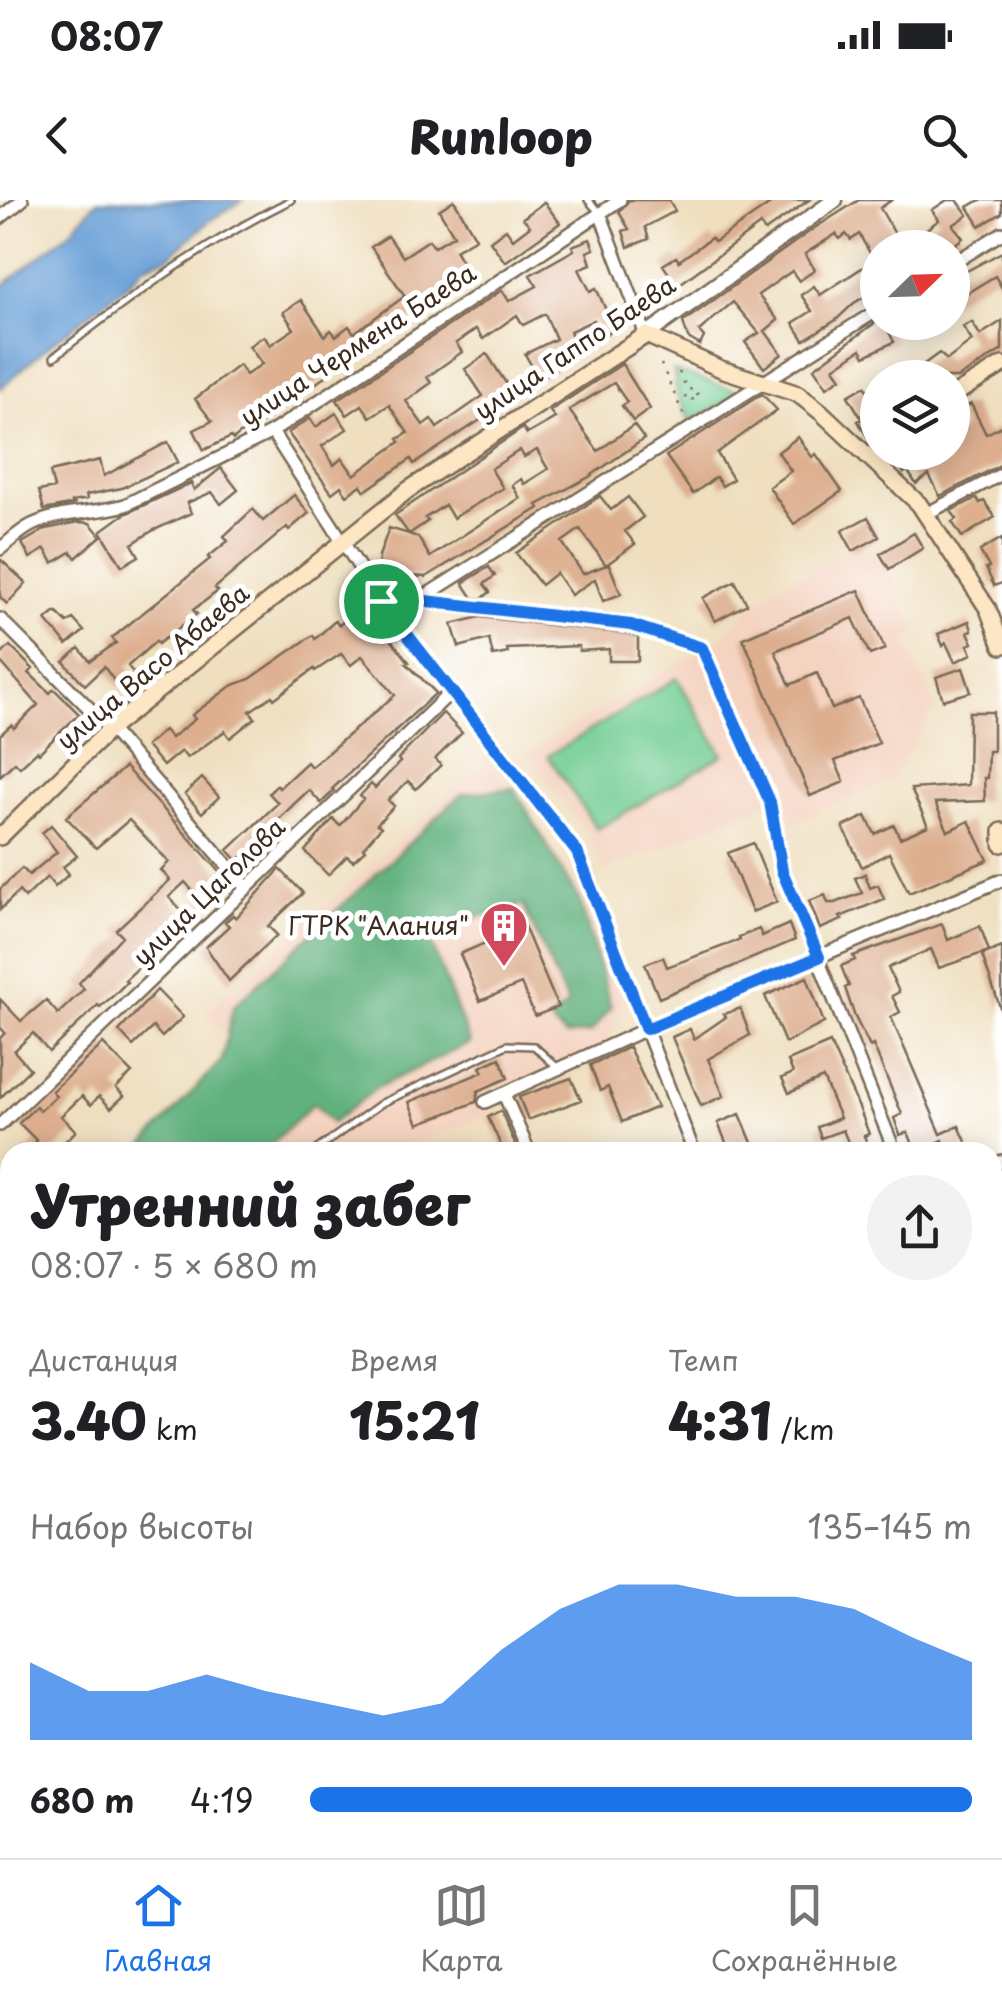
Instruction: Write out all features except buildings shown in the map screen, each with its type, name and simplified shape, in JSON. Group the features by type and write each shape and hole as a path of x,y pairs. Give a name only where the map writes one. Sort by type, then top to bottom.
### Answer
{"main road":[{"path":"646,336 721,369 798,394 860,440"},
{"name":"улица Гаппо Баева","path":"344,540 408,490 646,336"},
{"path":"970,385 1002,365"},
{"path":"889,470 926,514 988,609 1002,646"},
{"name":"улица Васо Абаева","path":"0,837 110,729 344,540"},
{"path":"1002,831 1002,844"}],"street":[{"path":"0,218 22,200"},
{"name":"улица Чермена Баева","path":"0,549 20,532 46,520 124,505 272,432 620,200"},
{"name":"улица Гаппо Баева","path":"646,336 836,200"},
{"path":"600,214 646,336"},
{"path":"970,253 1002,233"},
{"path":"417,600 860,321"},
{"path":"272,432 381,601 577,852 690,1142"},
{"path":"926,514 1002,474"},
{"path":"381,601 417,600 631,625 702,648"},
{"path":"0,619 110,729 246,886"},
{"name":"улица Цаголова","path":"0,1125 450,694"},
{"path":"770,802 782,871 891,1142"},
{"path":"485,1102 646,1029 1002,880"},
{"path":"504,1094 524,1142"}],"lane":[{"path":"54,357 112,311 243,224 291,200"},
{"path":"588,200 600,214"},
{"path":"702,648 770,802"},
{"path":"327,1142 382,1103 507,1045 534,1046 559,1069"}],"path":[{"path":"661,364 689,427"},
{"path":"679,372 686,389"}],"shaded area":[{"path":"880,551 918,634 906,641 935,707 893,780 792,825 780,798 604,872 589,836 527,753 722,637 761,595 842,554"},
{"path":"488,760 583,888 622,995 609,1044 512,1086 485,1093 488,1115 419,1142 178,1142 248,1056 204,1014"}],"green space":[{"path":"674,371 744,393 690,421 677,395"},
{"path":"677,678 723,755 597,829 548,756"},
{"path":"514,788 580,902 611,1007 591,1032 566,1036 553,1025 551,1019 568,1005 523,905 426,930 470,1043 378,1087 332,1123 314,1103 273,1142 146,1142 222,1060 233,1007 462,794"}],"water":[{"path":"243,200 208,222 170,256 144,266 130,282 0,389 0,288 70,232 97,201"}],"place":[{"name":"ГТРК \"Алания\"","path":"504,968"}],"route":[{"path":"417,600 631,625 702,648 770,802 782,871 819,957 646,1029 577,852 381,601 417,600"}]}
